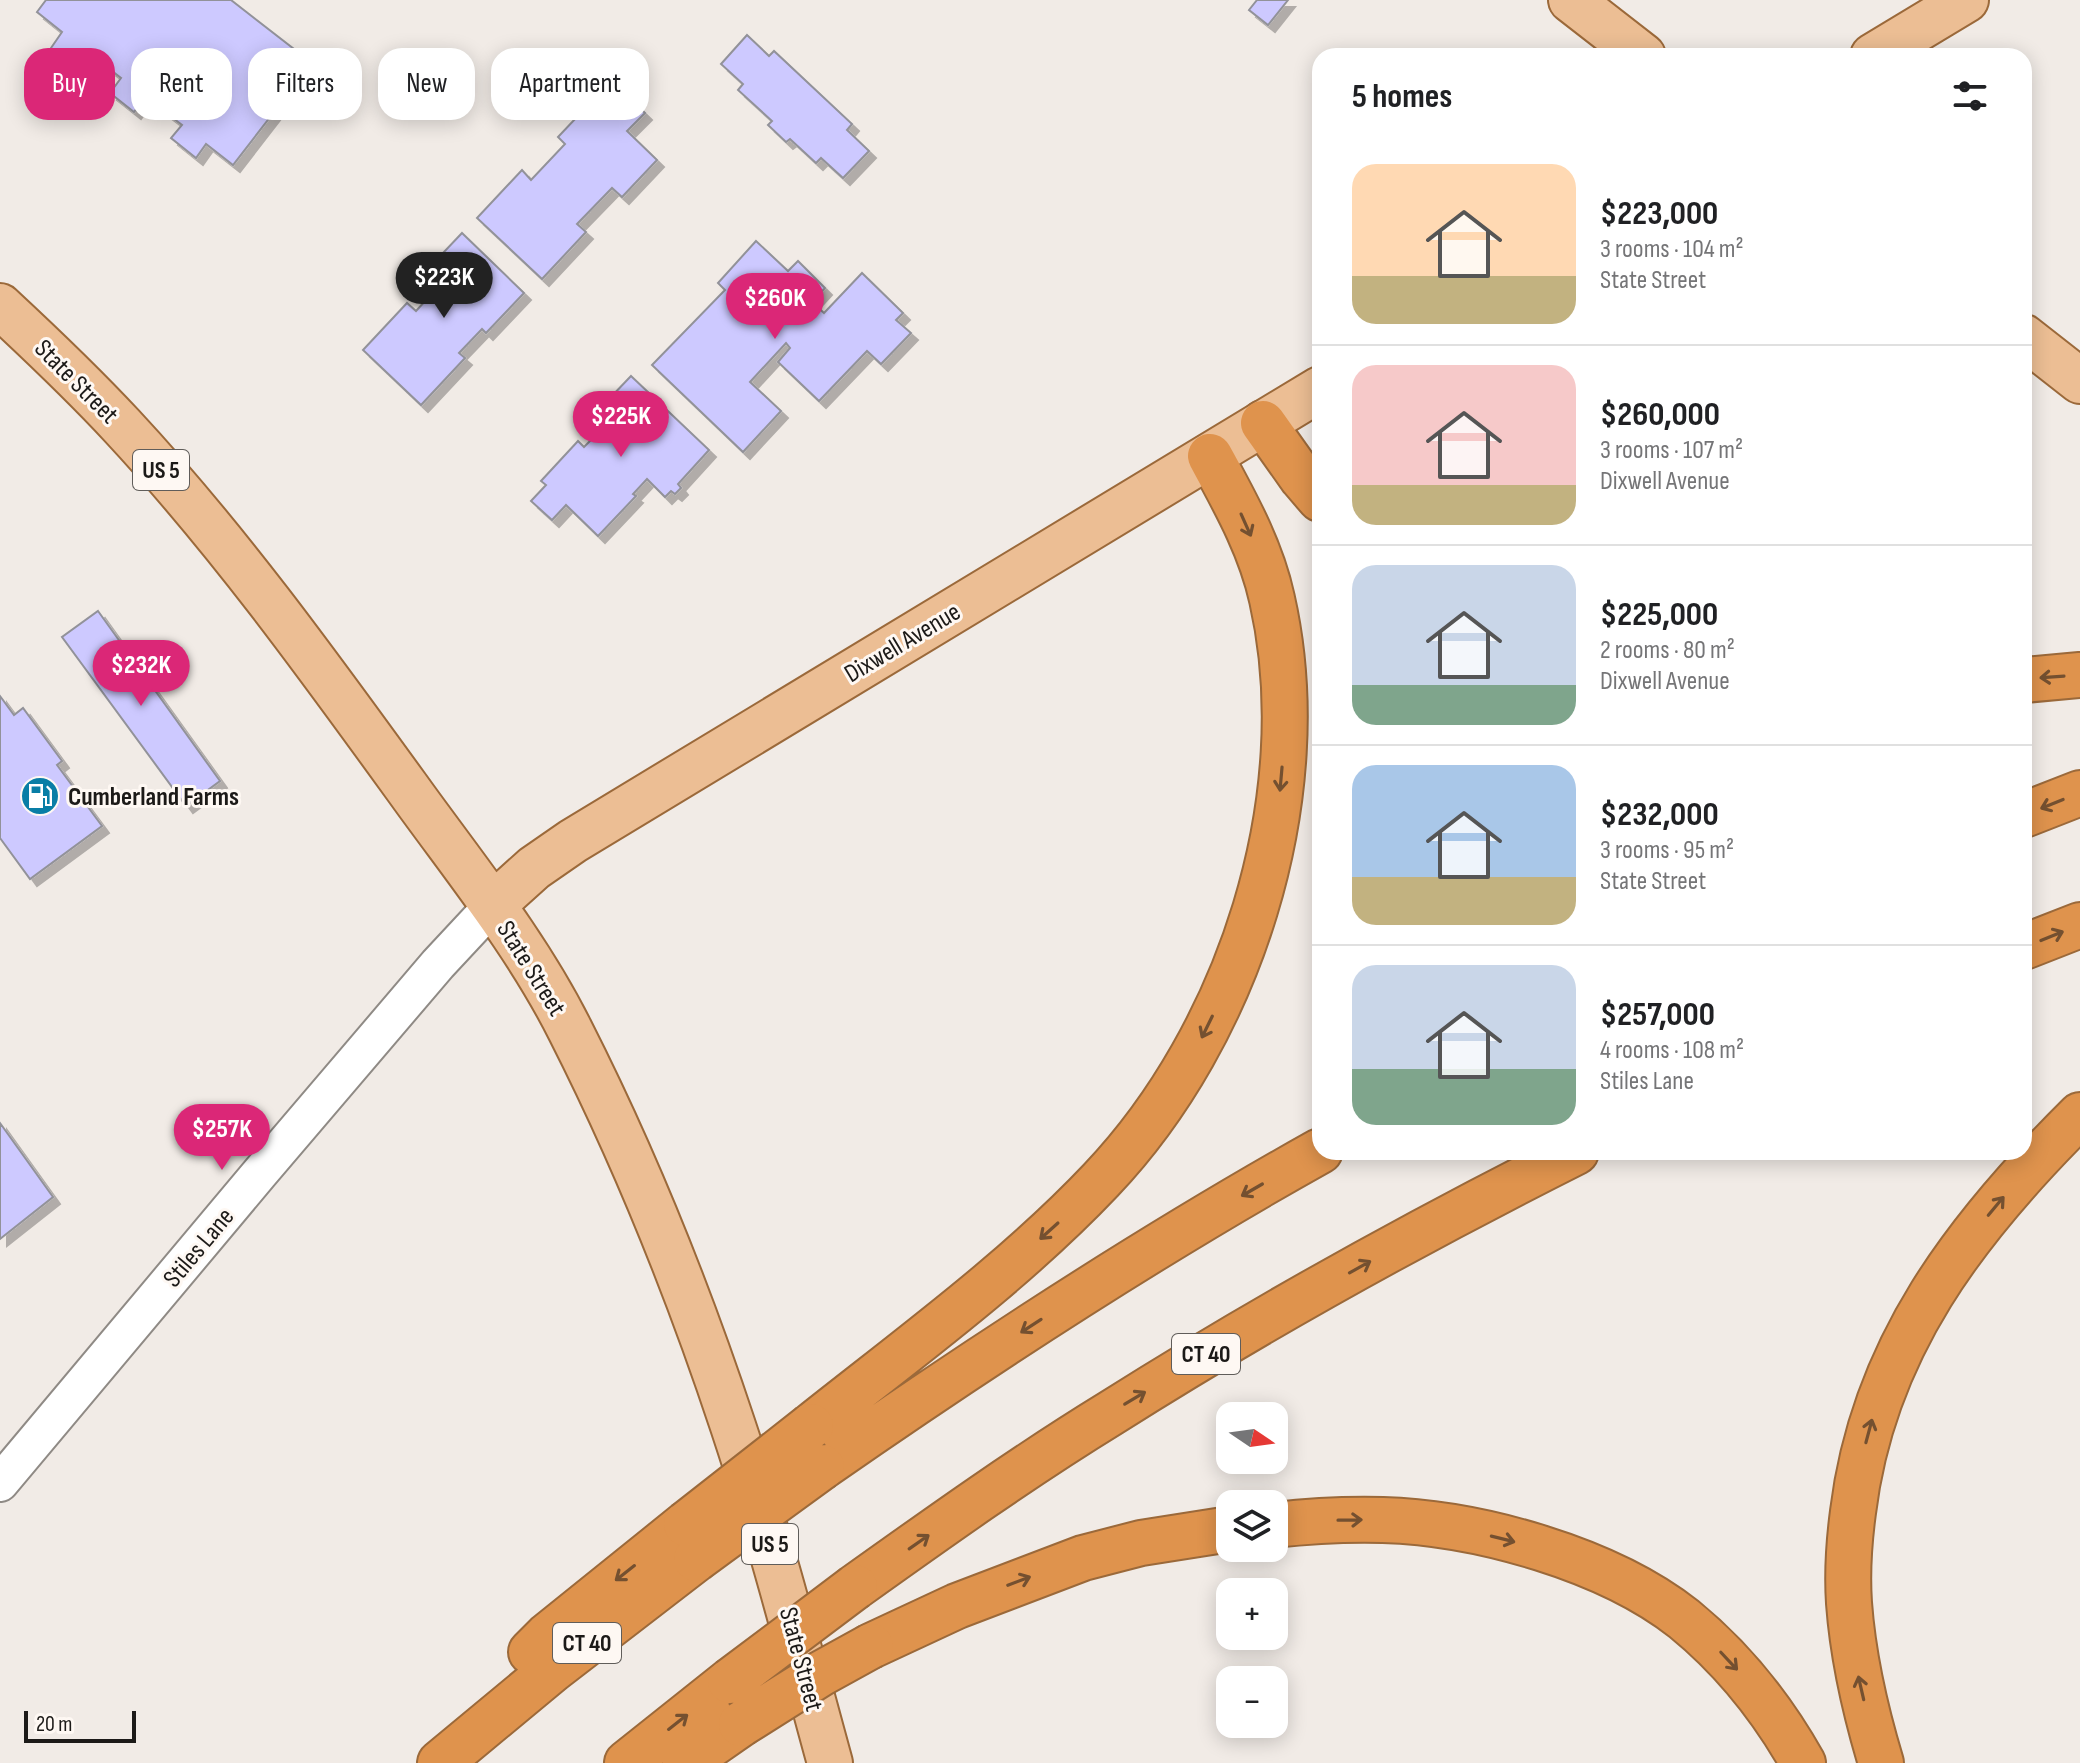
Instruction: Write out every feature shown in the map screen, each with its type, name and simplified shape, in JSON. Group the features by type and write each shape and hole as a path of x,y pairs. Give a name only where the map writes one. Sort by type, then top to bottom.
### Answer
{"highway":[{"path":"1263,423 1312,490"},
{"path":"691,1542 811,1426 1020,1257 1064,1217 1102,1179 1166,1101 1207,1027 1234,968 1260,890 1277,818 1284,705 1278,631 1268,585 1247,524 1210,456"},
{"path":"2032,679 2080,675"},
{"path":"2032,812 2080,793"},
{"path":"2032,944 2080,925"},
{"path":"1881,1763 1859,1684 1849,1599 1855,1493 1870,1426 1902,1344 1946,1270 1997,1204 2080,1115"},
{"name":"CT 40","path":"440,1763 552,1670 691,1542 822,1467 1055,1311 1180,1232 1312,1156"},
{"name":"CT 40","path":"627,1763 855,1587 1033,1463 1181,1370 1377,1257 1561,1160"},
{"path":"1288,1524 1346,1519 1427,1524 1510,1540 1590,1567 1655,1600 1706,1638 1753,1688 1803,1763"},
{"path":"685,1763 822,1673 871,1646 957,1606 1083,1558 1141,1543 1216,1531"}],"main road":[{"path":"1571,0 1633,48"},
{"path":"1886,48 1966,0"},
{"name":"State Street","path":"0,306 122,426 250,577 493,905 547,987 624,1142 670,1250 714,1368 755,1494 830,1763"},
{"path":"2032,343 2080,381"},
{"name":"Dixwell Avenue","path":"493,905 534,868 573,841 1312,394"}],"street":[{"name":"Stiles Lane","path":"0,1483 438,964 493,905"}],"building":[{"path":"46,0 231,0 293,48 248,48 248,120 268,120 233,165 206,144 196,158 171,138 182,125 175,120 232,120 232,48 131,48 131,110 115,97 115,86 121,78 115,73 115,48 51,48 62,32 37,12"},
{"path":"1257,0 1288,0 1268,25 1249,10"},
{"path":"747,35 769,56 774,51 852,124 847,130 869,151 843,178 821,158 816,163 790,139 786,142 768,125 772,121 738,90 743,84 721,64"},
{"path":"574,120 638,120 627,131 657,160 622,197 612,188 577,224 586,232 542,279 477,218 522,170 531,180 565,144 558,137"},
{"path":"462,233 524,293 486,333 482,329 459,353 465,358 421,405 363,350 407,303 416,311 438,287 424,273"},
{"path":"756,241 788,271 798,261 825,288 812,302 824,313 862,273 903,313 896,320 911,333 881,364 867,351 819,401 778,362 790,348 786,343 750,382 781,411 743,452 652,365 725,290 718,283"},
{"path":"631,376 709,450 678,484 681,488 675,494 671,491 665,497 647,479 633,494 636,496 598,536 566,505 552,520 531,501 546,485 541,481 578,441 584,447 598,433 587,422"},
{"path":"98,611 220,781 186,806 62,637"},
{"name":"Cumberland Farms","path":"0,696 14,715 23,708 62,761 57,765 102,826 30,879 0,838"},
{"path":"0,1123 53,1197 0,1239"}],"place":[{"name":"Cumberland Farms","path":"40,796"}]}
